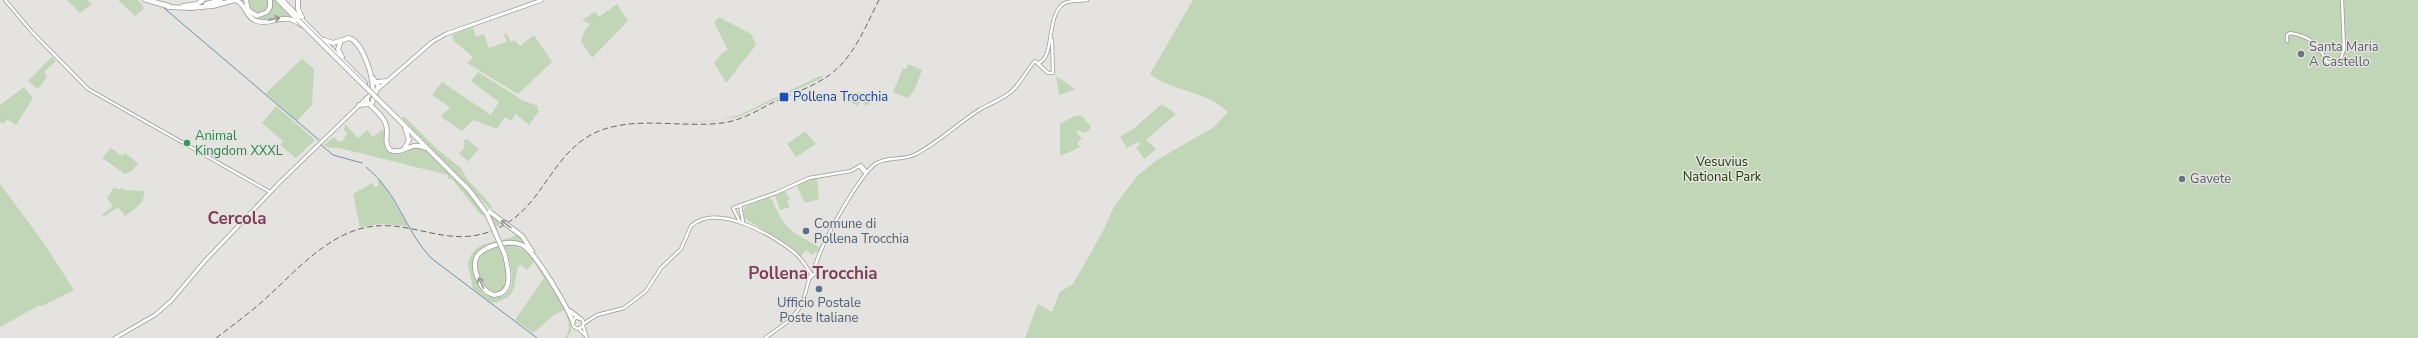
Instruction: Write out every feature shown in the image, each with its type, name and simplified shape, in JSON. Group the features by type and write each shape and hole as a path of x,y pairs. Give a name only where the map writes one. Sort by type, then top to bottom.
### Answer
{"highway":[{"path":"180,6 194,5 203,0"},
{"path":"190,8 221,0"},
{"path":"169,6 190,8 213,6 235,0 242,4 247,15 254,20 263,22 282,18 297,21"},
{"path":"246,0 248,10 257,16 267,12 270,6 270,0"},
{"path":"278,0 297,21 322,43 469,190 488,213 505,255 509,279 506,289 500,294 494,295 484,290 475,270 477,256 485,249 498,245 508,243 520,244 536,259 569,311 573,322"},
{"path":"282,0 365,83 488,213 522,236 570,310 580,319"},
{"path":"298,0 299,14 308,26 330,43 349,38 356,42 378,88 371,104"},
{"path":"169,6 198,6"},
{"path":"342,39 338,46 339,53 365,83"},
{"path":"376,83 387,81"},
{"path":"372,93 376,83"},
{"path":"366,99 376,110 385,124 387,147 394,152 402,151 412,146 420,146 441,162"},
{"path":"359,105 371,104"},
{"path":"398,118 409,136 408,143 402,151"}],"main road":[{"path":"115,338 155,315 171,301 204,262 270,192 359,105 432,42 446,34 542,0"}],"street":[{"path":"5,0 28,28 88,90 270,192"},
{"path":"144,0 169,6"},
{"path":"150,0 169,6"},
{"path":"765,338 790,320 802,305 817,259 842,210 865,172 882,161 917,154 975,112 1014,90 1035,61 1039,63 1048,73 1053,73 1051,39 1053,22 1062,5 1065,3 1088,0"},
{"path":"2287,41 2287,35 2290,33 2306,37 2317,45 2327,62 2339,64 2344,50 2342,0"},
{"path":"1039,63 1045,57 1051,39"},
{"path":"811,274 795,254 742,222 732,210 740,205 776,193 809,178 851,171 860,165 865,172"},
{"path":"740,205 742,222"},
{"path":"587,337 579,329 574,327 573,322 624,308 646,291 661,268 681,250 689,229 694,224 713,218 742,222"},
{"path":"579,329 591,318"},
{"path":"580,319 587,337"}],"green space":[{"path":"67,0 88,0 92,4 80,13"},
{"path":"118,0 138,0 144,8 135,16"},
{"path":"240,0 245,0 247,8 258,17 267,14 270,10 272,0 276,0 293,17 285,16 257,20 247,11"},
{"path":"247,0 269,0 268,9 259,15 249,9"},
{"name":"Vesuvius National Park","path":"1193,0 2418,0 2418,338 1025,338 1038,304 1052,312 1060,292 1073,284 1101,235 1114,207 1137,176 1157,160 1214,127 1228,112 1209,99 1159,80 1150,74"},
{"path":"617,4 628,21 592,58 581,41 584,32 590,24 582,20 595,12 599,17"},
{"path":"719,17 751,34 756,45 726,83 714,63 722,53 728,50 714,22"},
{"path":"473,27 476,37 484,34 489,48 507,42 504,34 506,33 511,42 515,40 520,46 534,35 552,62 518,94 467,63 473,57 454,41 452,35"},
{"path":"52,57 56,61 44,72 47,77 38,89 28,81"},
{"path":"302,59 314,69 312,105 297,121 266,93"},
{"path":"908,64 922,70 915,89 908,98 893,92 903,68 906,69"},
{"path":"478,72 524,101 538,106 537,109 539,111 529,125 516,114 511,121 505,117 497,129 473,120 462,131 441,117 450,107 432,95 442,82 491,115 499,102 471,81"},
{"path":"820,76 824,77 738,117 720,120 739,115"},
{"path":"1056,76 1075,89 1059,95"},
{"path":"24,87 33,98 16,125 7,119 3,124 0,122 0,105"},
{"path":"857,92 874,97 867,106 861,101 857,106 850,101"},
{"path":"1162,104 1176,114 1146,140 1156,149 1144,159 1136,148 1140,145 1138,142 1127,148 1120,137 1133,129"},
{"path":"276,106 315,140 296,158 280,145 283,141 262,123"},
{"path":"1075,116 1082,116 1091,127 1088,131 1082,133 1080,130 1076,132 1082,139 1077,142 1080,147 1060,156 1060,124"},
{"path":"401,117 405,117 438,150 461,168 467,179 492,206 491,210"},
{"path":"720,120 714,121 686,122"},
{"path":"345,124 358,138 367,130 373,137 383,129 389,151 394,153 413,148 421,148 428,151 446,167 486,215 490,213 503,223 492,229 486,216 480,214 452,179 448,179 448,175 339,148 329,148 324,145 334,137 339,142 345,139 344,138 348,134 344,130"},
{"path":"805,131 816,144 796,157 787,144"},
{"path":"467,139 479,149 469,160 469,162 459,154 464,148 464,140"},
{"path":"111,148 122,156 125,153 138,163 132,171 125,174 102,158"},
{"path":"817,178 819,199 805,203 796,184"},
{"path":"380,179 408,226 380,224 360,227 353,194 372,183 375,187 379,185 377,182"},
{"path":"0,184 43,242 74,290 42,306 40,305 0,327"},
{"path":"114,187 119,190 121,188 124,190 144,191 144,196 141,203 125,216 118,207 104,217 102,215 113,206 107,198"},
{"path":"784,190 790,199 787,201 790,207 780,210 775,195"},
{"path":"767,198 772,199 780,217 785,224 795,233 819,247 818,252 815,251 813,255 806,250 800,257 791,247 744,218 743,212 745,207"},
{"path":"518,234 530,249 520,243 484,248 476,255 474,264 480,287 486,295 498,297 507,293 512,282 507,251 503,251 507,273 507,287 496,294 486,287 478,271 478,259 481,254 501,246 514,247 527,252 533,257 571,319 571,331 567,338 564,338 567,335 569,325 564,310 554,315 533,333 515,320 544,278 534,262 527,270 521,265 518,267 513,291 510,295 500,301 492,303 473,289 468,264 471,255 476,249 488,243 504,240"}],"waterway":[{"path":"164,8 319,140"},
{"path":"320,144 333,155 362,163"},
{"path":"366,167 377,177 394,200 414,235 431,258 537,338"}],"railway":[{"path":"216,338 263,301 309,258 322,248 348,233 363,228 382,226 399,227 450,236 467,236 485,233 504,225 518,215 530,203 571,150 583,140 599,131 629,124 707,124 729,122 749,115 815,84 837,69 852,51 864,31 879,0"}],"place":[{"name":"Santa Maria A Castello","path":"2301,54"},
{"name":"Pollena Trocchia","path":"784,97"},
{"name":"Animal Kingdom XXXL","path":"187,143"},
{"name":"Gavete","path":"2182,179"},
{"name":"Comune di Pollena Trocchia","path":"806,231"},
{"name":"Ufficio Postale Poste Italiane","path":"819,289"}],"district":[{"name":"Cercola","path":"237,218"},
{"name":"Pollena Trocchia","path":"813,273"}]}
